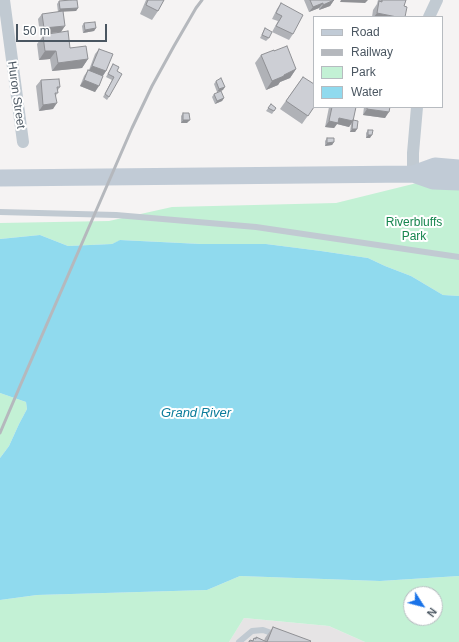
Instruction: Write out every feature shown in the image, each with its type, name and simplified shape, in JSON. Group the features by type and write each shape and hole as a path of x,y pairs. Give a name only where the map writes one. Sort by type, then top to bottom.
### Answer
{"main road":[{"path":"413,174 435,166 459,168"},
{"path":"0,178 413,174 433,180 459,182"}],"street":[{"name":"Huron Street","path":"4,0 23,142"},
{"path":"429,16 437,0"},
{"path":"413,174 417,108"}],"lane":[{"path":"0,212 116,215 256,227 459,257"},
{"path":"239,642 252,631 263,630 284,637"}],"shaded area":[{"path":"244,618 329,626 365,642 229,642"}],"green space":[{"name":"Riverbluffs Park","path":"421,182 459,182 459,296 443,295 411,276 368,258 266,244 201,244 121,240 112,244 68,246 40,235 0,239 0,223 109,221 172,207 336,203"},
{"path":"0,393 26,402 27,409 9,446 0,458"},
{"path":"240,576 380,581 459,576 459,642 365,642 329,626 244,618 229,642 0,642 0,600 37,595 207,590"}],"water":[{"name":"Grand River","path":"40,235 68,246 112,244 120,240 201,244 266,244 321,251 368,258 411,276 443,295 459,296 459,576 380,581 240,576 207,590 37,595 0,600 0,458 9,446 27,409 26,402 0,393 0,239"}],"building":[{"path":"77,0 78,8 60,9 59,1"},
{"path":"148,0 164,0 158,11 146,5"},
{"path":"310,0 334,0 323,5 323,3 313,7"},
{"path":"382,0 406,0 404,6 407,7 405,16 392,16 377,13 379,1 382,2"},
{"path":"281,3 303,15 293,34 276,26 282,16 276,13"},
{"path":"63,11 65,26 44,28 42,14"},
{"path":"95,22 96,28 85,30 84,23"},
{"path":"265,28 272,32 269,38 262,35"},
{"path":"68,31 70,48 86,46 88,59 58,63 56,51 45,51 43,36"},
{"path":"287,46 296,69 272,81 261,55"},
{"path":"99,49 113,54 106,71 92,66"},
{"path":"113,64 119,67 117,71 122,74 109,97 105,94 114,77 108,74"},
{"path":"88,70 103,76 99,86 84,80"},
{"path":"303,77 313,83 313,108 308,116 286,101"},
{"path":"221,78 225,87 219,89 216,81"},
{"path":"59,79 60,87 57,87 58,93 55,93 57,103 43,105 41,80"},
{"path":"221,91 224,98 217,101 214,94"},
{"path":"271,104 276,108 274,111 268,108"},
{"path":"332,108 356,108 353,121 339,118 338,123 329,121"},
{"path":"367,108 390,108 389,112"},
{"path":"183,113 189,113 190,120 183,120"},
{"path":"353,120 358,121 357,129 352,129"},
{"path":"368,130 373,130 372,135 368,135"},
{"path":"327,138 334,138 334,142 327,143"},
{"path":"273,627 311,641 310,642 267,642"},
{"path":"256,637 267,642 249,642 250,640 253,641 254,638 256,639"}],"railway":[{"path":"0,433 132,128 152,86 202,0"}]}
